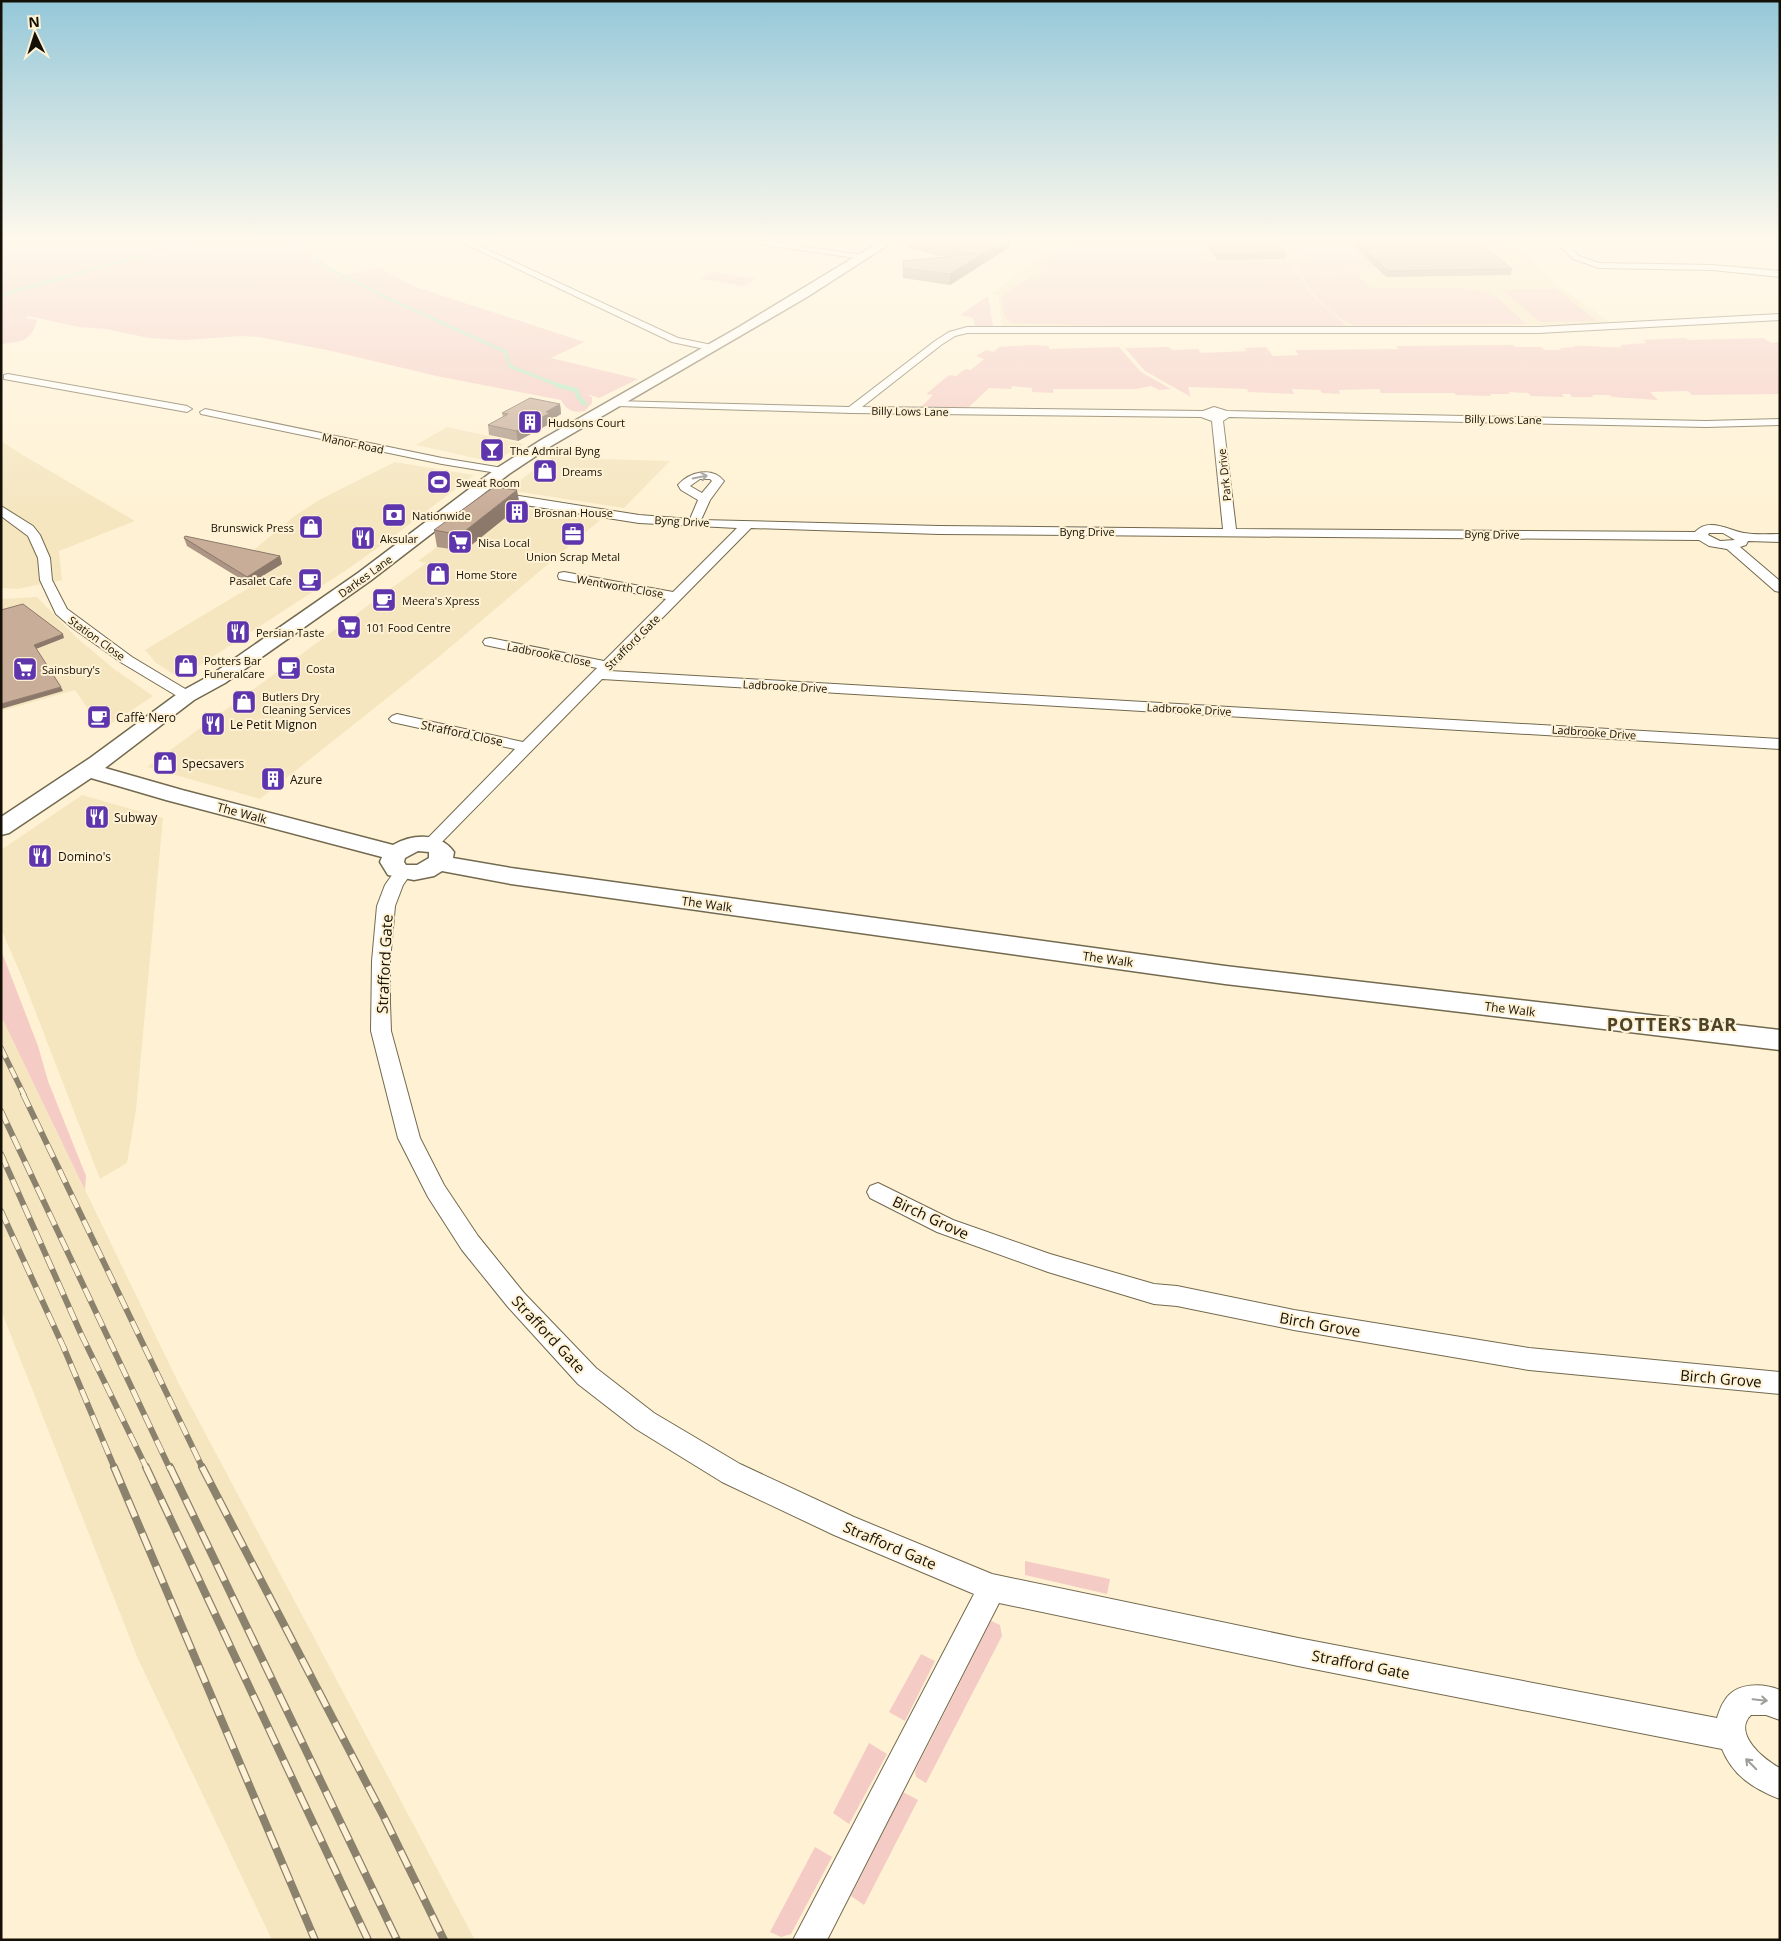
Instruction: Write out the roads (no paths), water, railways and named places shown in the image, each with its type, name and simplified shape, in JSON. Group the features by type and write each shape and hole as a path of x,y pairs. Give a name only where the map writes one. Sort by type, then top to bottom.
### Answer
{"street":[{"path":"656,332 674,340 709,347"},
{"name":"Darkes Lane","path":"1,828 88,770 187,696 218,679 364,577 503,471 694,358 709,347 742,332"},
{"path":"851,410 938,343 952,334 961,332"},
{"name":"Manor Road","path":"8,377 187,408 208,407 209,409 205,412 442,461 503,471"},
{"name":"Billy Lows Lane","path":"617,403 851,410 1204,414 1210,417 1697,424 1780,422"},
{"name":"Park Drive","path":"1221,416 1230,532"},
{"name":"Byng Drive","path":"474,493 639,519 694,523 939,530 1702,536 1715,544 1736,541"},
{"path":"694,523 704,499"},
{"name":"Station Close","path":"1,510 29,529 34,535 44,558 46,580 61,611 127,660 187,696"},
{"name":"Strafford Gate","path":"434,854 526,747 748,524"},
{"path":"1736,541 1780,538"},
{"path":"1736,541 1780,588"},
{"name":"Wentworth Close","path":"564,576 676,597"},
{"name":"Ladbrooke Close","path":"490,642 603,670"},
{"name":"Ladbrooke Drive","path":"603,670 1780,744"},
{"name":"Strafford Close","path":"397,719 526,747"},
{"name":"The Walk","path":"88,770 400,862 423,872 434,854 521,878 1215,973 1780,1040"},
{"name":"Strafford Gate","path":"400,862 386,906 381,961 381,1031 409,1138 436,1191 470,1243 516,1300 587,1376 646,1422 731,1473 844,1526 992,1588 1298,1652 1731,1736"},
{"name":"Birch Grove","path":"878,1192 945,1226 1048,1263 1154,1294 1176,1296 1294,1320 1530,1359 1780,1383"},
{"path":"809,1940 992,1588"},
{"path":"1780,1705 1761,1699 1749,1700 1740,1704 1734,1712 1731,1736 1749,1764 1762,1775 1780,1784"}],"waterway":[{"path":"461,332 506,352 509,366 561,386"},
{"path":"556,385 576,390 579,398 585,404"}],"railway":[{"path":"1,1048 24,1095"},
{"path":"23,1094 203,1468"},
{"path":"1,1111 170,1469"},
{"path":"1,1154 81,1334 147,1469"},
{"path":"1,1211 63,1346 115,1469"},
{"path":"114,1467 315,1940"},
{"path":"146,1467 368,1940"},
{"path":"170,1467 397,1940"},
{"path":"203,1468 384,1817 444,1940"}],"place":[{"name":"Hudsons Court","path":"530,422"},
{"name":"The Admiral Byng","path":"492,450"},
{"name":"Dreams","path":"545,471"},
{"name":"Sweat Room","path":"439,482"},
{"name":"Brosnan House","path":"517,512"},
{"name":"Nationwide","path":"394,515"},
{"name":"Brunswick Press","path":"311,527"},
{"name":"Union Scrap Metal","path":"573,534"},
{"name":"Aksular","path":"363,538"},
{"name":"Nisa Local","path":"460,542"},
{"name":"Home Store","path":"438,574"},
{"name":"Pasalet Cafe","path":"310,580"},
{"name":"Meera's Xpress","path":"384,600"},
{"name":"101 Food Centre","path":"349,627"},
{"name":"Persian Taste","path":"238,632"},
{"name":"Potters Bar Funeralcare","path":"186,666"},
{"name":"Costa","path":"289,668"},
{"name":"Sainsbury's","path":"25,669"},
{"name":"Butlers Dry Cleaning Services","path":"244,702"},
{"name":"Caffè Nero","path":"99,717"},
{"name":"Le Petit Mignon","path":"213,724"},
{"name":"Specsavers","path":"165,763"},
{"name":"Azure","path":"273,779"},
{"name":"Subway","path":"97,817"},
{"name":"Domino's","path":"40,856"}],"district":[{"name":"POTTERS BAR","path":"1672,1024"}]}
